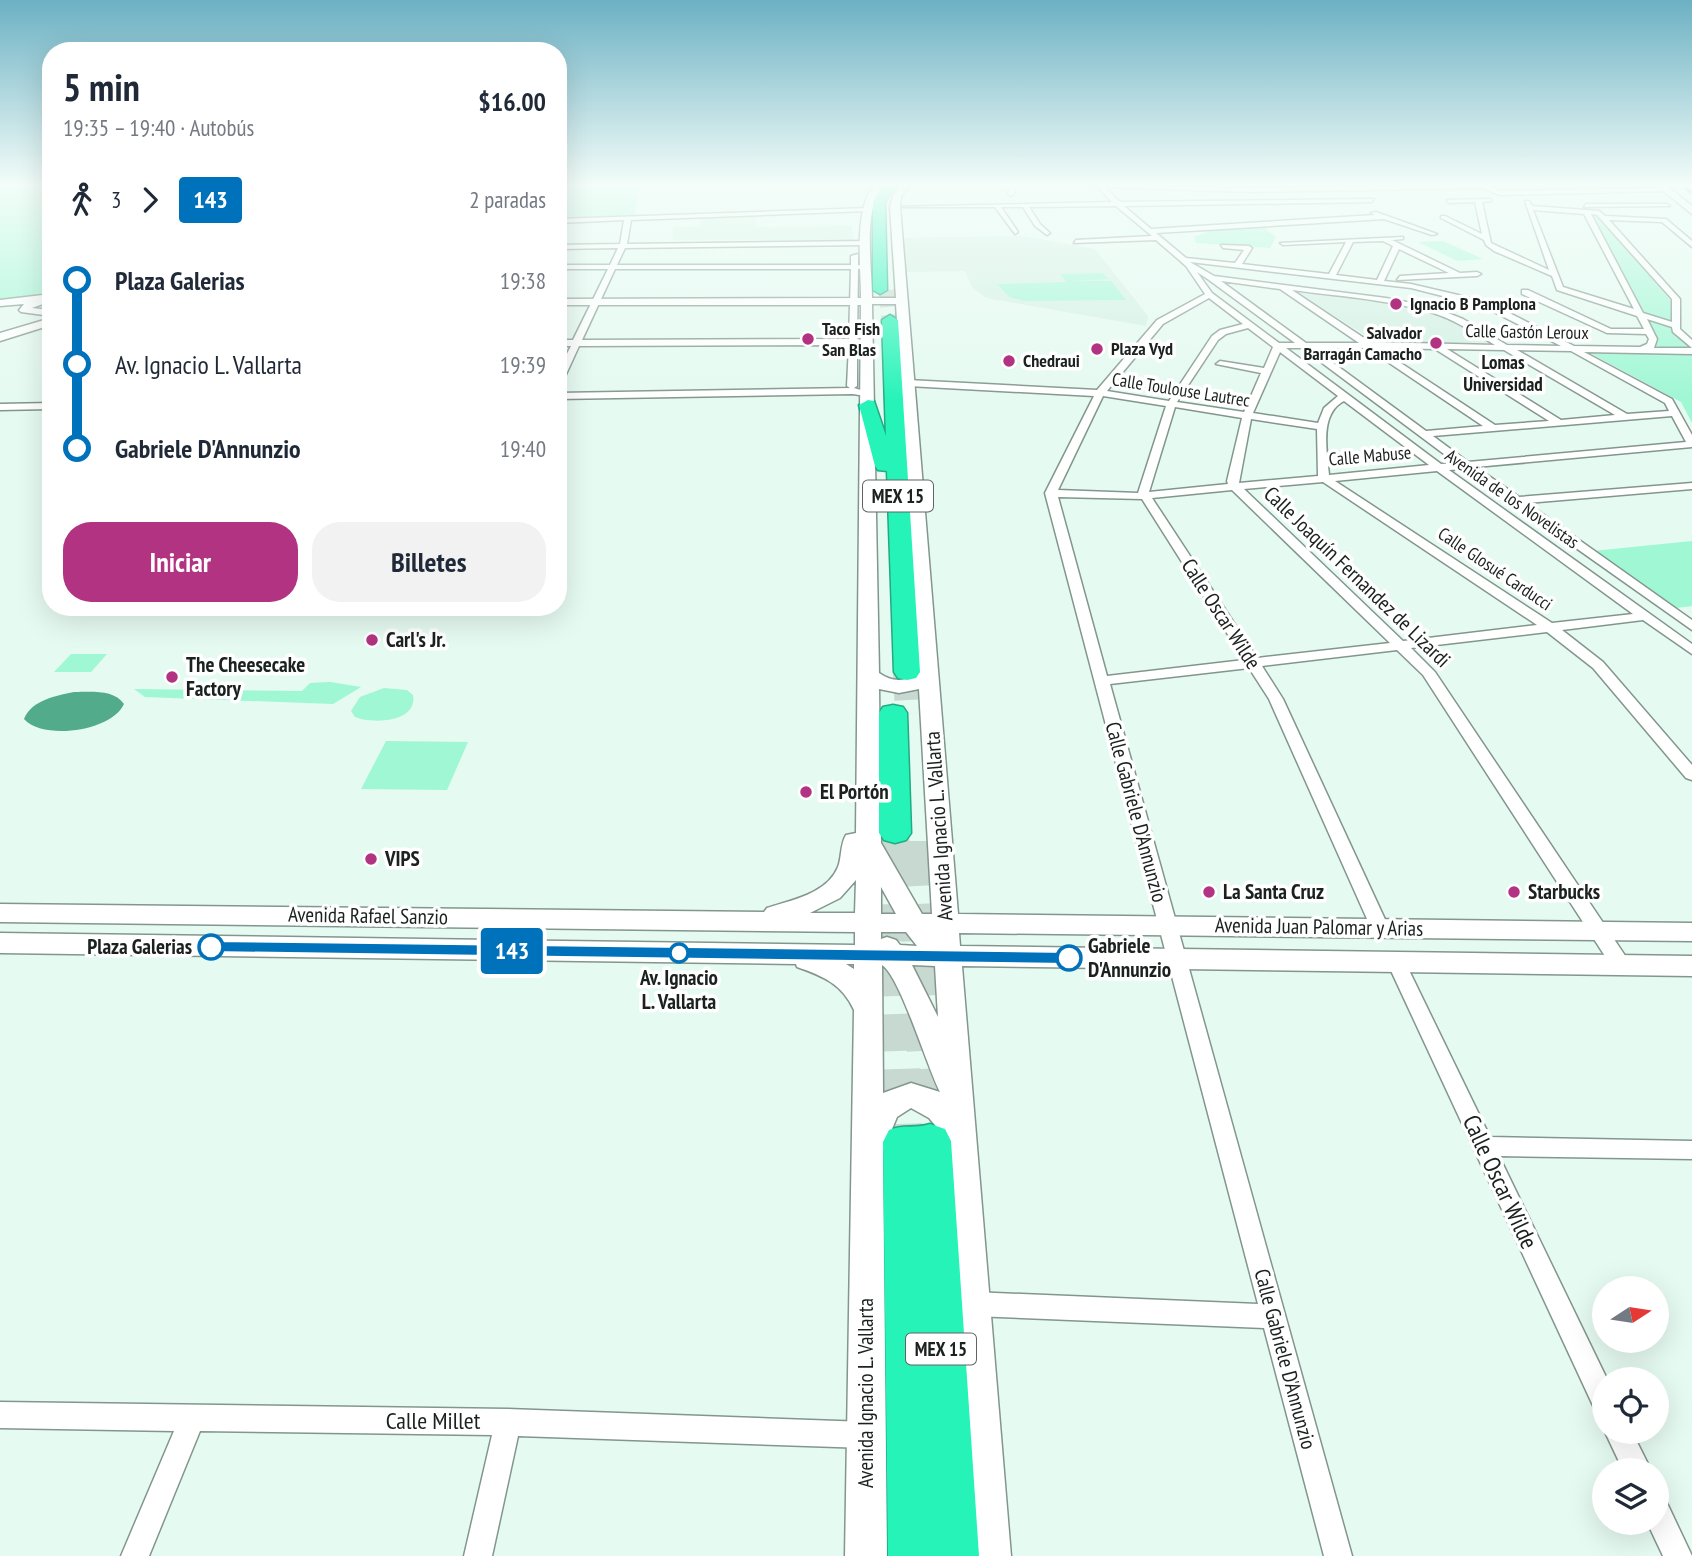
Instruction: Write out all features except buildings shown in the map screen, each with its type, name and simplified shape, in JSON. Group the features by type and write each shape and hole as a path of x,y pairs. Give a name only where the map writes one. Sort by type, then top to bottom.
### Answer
{"highway":[{"name":"Avenida Ignacio L. Vallarta","path":"886,321 896,444 899,672 886,469 886,321"},
{"path":"863,393 886,469"},
{"path":"896,444 911,423"},
{"name":"Avenida Ignacio L. Vallarta","path":"905,833 911,711"},
{"name":"Avenida Ignacio L. Vallarta","path":"915,1556 924,1136"},
{"name":"Avenida Ignacio L. Vallarta","path":"924,1136 951,1556"}],"street":[{"path":"567,363 617,257"},
{"name":"Avenida Ignacio L. Vallarta","path":"862,257 861,267 880,295 886,321"},
{"name":"Avenida Ignacio L. Vallarta","path":"866,1556 866,1435 924,1136 949,957 947,923 911,711 929,675 908,383 886,321 880,295 884,257"},
{"name":"Avenida de los Novelistas","path":"1179,257 1465,465 1692,626"},
{"path":"1226,264 1231,257"},
{"path":"1238,265 1243,257"},
{"path":"1332,276 1342,257"},
{"path":"1382,279 1392,257"},
{"path":"1426,257 1459,275"},
{"path":"1512,257 1555,275"},
{"path":"1548,257 1560,288"},
{"path":"1610,257 1653,342 1643,349"},
{"path":"1638,257 1676,299 1676,327 1683,339 1692,345"},
{"path":"1283,271 1289,261"},
{"path":"1186,262 1238,265 1365,280 1382,279 1485,304 1669,401 1692,444"},
{"name":"Avenida de los Novelistas","path":"1186,262 1189,270 1209,295 1223,306 1438,467 1692,650"},
{"path":"567,267 861,267"},
{"path":"1395,281 1477,274"},
{"path":"1212,278 1360,296 1415,305 1443,313 1625,417"},
{"path":"1360,296 1365,280"},
{"path":"1281,286 1493,428"},
{"path":"1550,288 1560,288 1676,327 1692,328"},
{"path":"1540,289 1524,292 1610,331 1649,332"},
{"path":"567,302 880,295 860,342 567,343"},
{"path":"1051,493 1100,393 1160,322 1209,295"},
{"path":"0,306 42,299"},
{"path":"0,326 26,310 31,303 42,300"},
{"path":"0,306 42,312"},
{"path":"1184,309 1223,306"},
{"name":"Avenida Ignacio L. Vallarta","path":"867,922 869,684 860,342 886,321"},
{"path":"0,337 42,324"},
{"path":"1145,495 1143,492 1171,404 1215,338 1223,332 1249,325"},
{"name":"Calle Gastón Leroux","path":"1278,346 1692,351"},
{"name":"Calle Joaquín Fernandez de Lizardi","path":"1278,346 1247,415 1232,481 1235,487 1428,671 1621,965"},
{"path":"1435,346 1560,423"},
{"path":"1220,364 1267,371"},
{"name":"Calle Toulouse Lautrec","path":"908,383 1100,393 1323,427"},
{"path":"567,394 743,391 863,393"},
{"path":"567,394 863,393"},
{"path":"1324,478 1324,418 1330,405 1344,397"},
{"path":"0,407 42,406"},
{"path":"1424,434 1676,413"},
{"name":"Calle Mabuse","path":"1051,493 1145,495 1692,444"},
{"name":"Calle Glosué Carducci","path":"1324,478 1548,627 1598,665 1692,775"},
{"path":"1516,501 1692,485"},
{"name":"Calle Gabriele D'Annunzio","path":"1051,493 1338,1556"},
{"name":"Calle Oscar Wilde","path":"1145,495 1276,699 1380,928"},
{"path":"1675,614 1692,611"},
{"path":"1101,681 1647,616"},
{"path":"869,684 915,685 929,675"},
{"path":"869,684 919,697 911,711"},
{"path":"753,920 815,901 835,890 849,876 855,859 855,807 868,770"},
{"path":"867,841 914,923 924,937 949,957"},
{"name":"Avenida Rafael Sanzio","path":"0,912 947,923"},
{"path":"867,922 880,955 926,1020 924,1136"},
{"name":"Avenida Juan Palomar y Arias","path":"947,923 1692,932"},
{"name":"Avenida Rafael Sanzio","path":"0,943 949,957"},
{"path":"780,954 830,967 847,977 860,991 867,1008"},
{"name":"Avenida Ignacio L. Vallarta","path":"880,955 867,1008 924,1136 973,1304 990,1556"},
{"name":"Avenida Juan Palomar y Arias","path":"949,957 1692,966"},
{"name":"Calle Oscar Wilde","path":"1396,962 1592,1376"},
{"path":"1483,1146 1692,1150"},
{"path":"973,1304 1273,1317"},
{"name":"Calle Millet","path":"0,1416 508,1422 866,1435"},
{"path":"135,1556 192,1419"},
{"path":"478,1556 508,1422"},
{"path":"1668,1535 1678,1556"}],"shaded area":[{"path":"0,257 42,257 42,296 0,302"},
{"path":"903,257 1101,257 1148,316 1146,326 986,298 972,287 965,271 905,272"},
{"path":"1448,257 1483,259 1457,261"},
{"path":"1614,257 1633,257 1671,301 1671,322 1645,315"},
{"path":"1102,273 1109,279 1071,281 1111,281 1126,300 1024,301 1009,297 997,284 1066,282 1060,274"},
{"path":"1292,289 1389,302 1439,314 1490,343 1376,342"},
{"path":"1648,320 1671,326 1676,337 1692,347 1657,347"},
{"path":"1590,353 1692,355 1692,423 1681,402"},
{"path":"1692,541 1692,606 1676,608 1593,551"},
{"path":"71,654 107,654 91,672 54,672"},
{"path":"330,682 361,687 333,704 145,697 134,689 302,691 310,683"},
{"path":"384,688 407,690 413,695 413,704 408,711 392,719 355,717 351,711 360,697"},
{"path":"74,692 108,694 120,699 124,704 106,721 77,730 46,730 24,719 38,703"},
{"path":"386,741 468,742 447,790 361,789"}],"tunnel":[{"path":"887,290 890,320"},
{"path":"907,672 909,714"},
{"path":"895,833 896,850"},
{"path":"915,841 915,849"},
{"path":"895,849 904,1142"},
{"path":"915,849 930,1141"}],"bus line":[{"name":"143","path":"211,947 1069,958"}],"place":[{"name":"Ignacio B Pamplona","path":"1396,304"},
{"name":"Taco Fish San Blas","path":"808,339"},
{"name":"Salvador Barragán Camacho","path":"1436,343"},
{"name":"Plaza Vyd","path":"1097,349"},
{"name":"Chedraui","path":"1009,361"},
{"name":"Carl's Jr.","path":"372,640"},
{"name":"The Cheesecake Factory","path":"172,677"},
{"name":"El Portón","path":"806,792"},
{"name":"VIPS","path":"371,859"},
{"name":"La Santa Cruz","path":"1209,892"},
{"name":"Starbucks","path":"1514,892"},
{"name":"Plaza Galerias","path":"211,947"},
{"name":"Av. Ignacio L. Vallarta","path":"679,953"},
{"name":"Gabriele D'Annunzio","path":"1069,958"}],"district":[{"name":"Lomas Universidad","path":"1503,373"}]}
